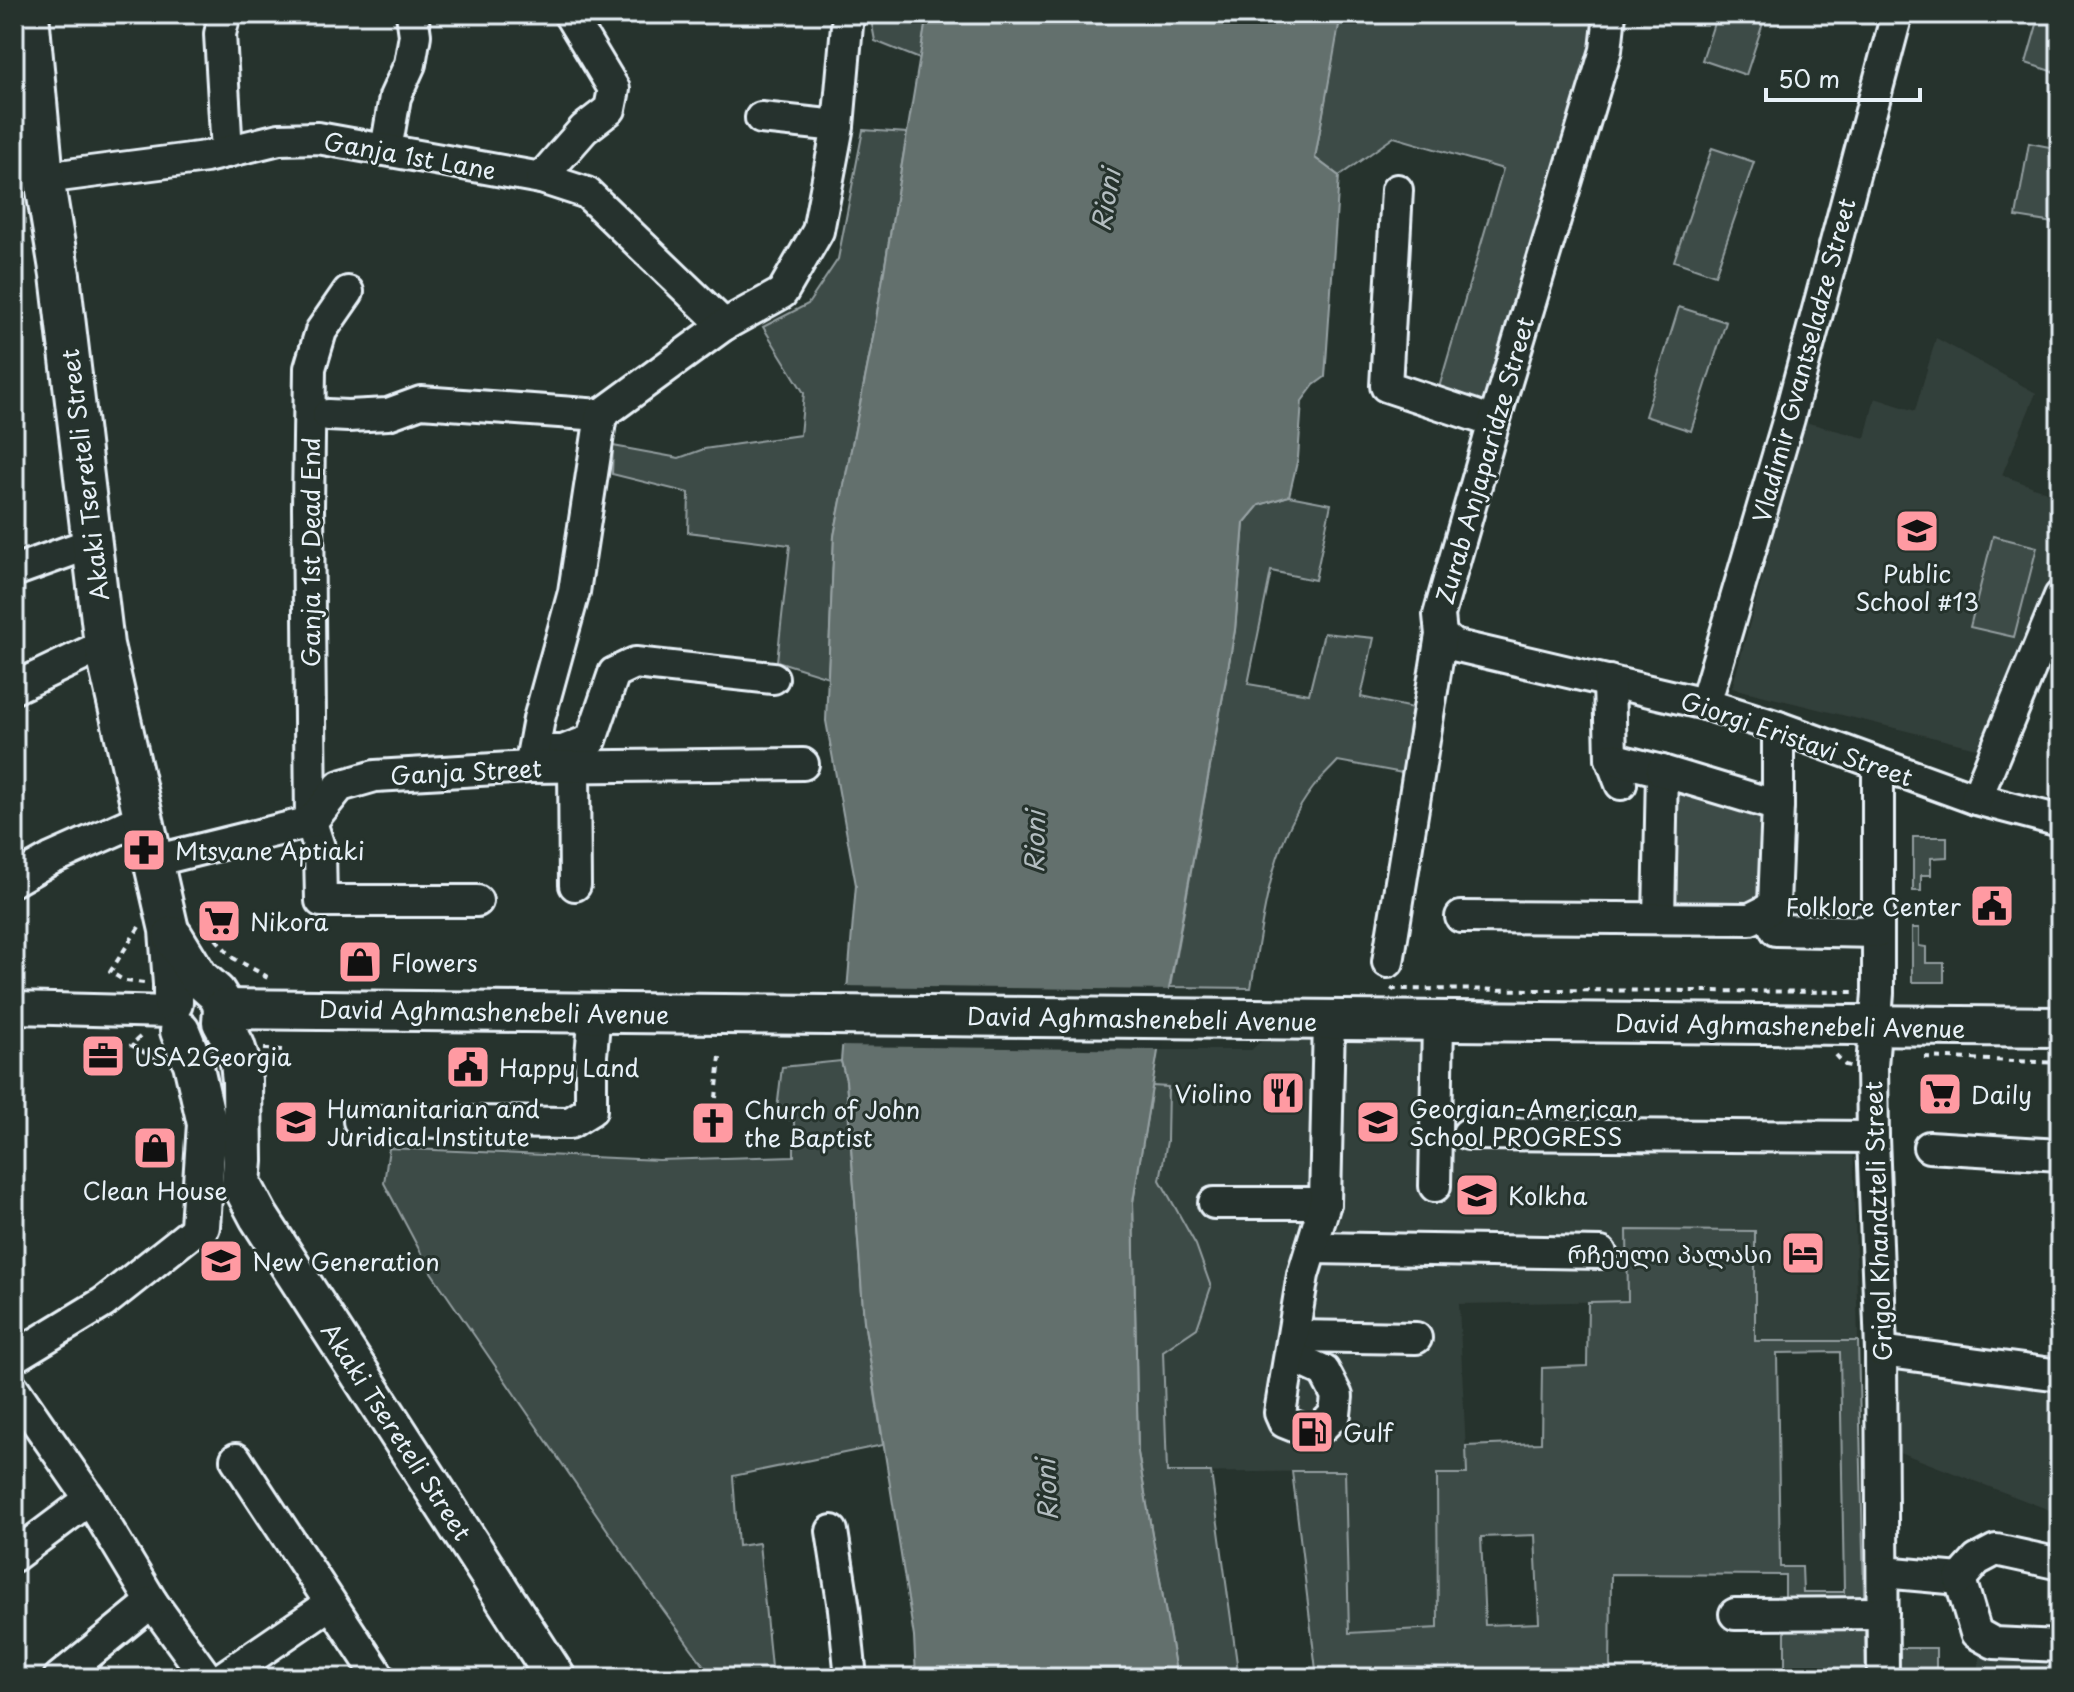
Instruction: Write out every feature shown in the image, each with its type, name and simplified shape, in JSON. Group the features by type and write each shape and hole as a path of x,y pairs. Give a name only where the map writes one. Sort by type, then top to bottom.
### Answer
{"main road":[{"name":"Akaki Tsereteli Street","path":"29,14 29,182 60,275 104,645 153,861 171,924 198,977 218,1006 240,1062 241,1183 275,1242 554,1677"},
{"name":"Akaki Tsereteli Street","path":"171,924 171,1027 193,1063 207,1124 200,1226"},
{"name":"David Aghmashenebeli Avenue","path":"218,1006 2060,1027"},
{"path":"171,1027 193,1037 207,1036 218,1028 218,1006"},
{"path":"200,1226 241,1183"}],"street":[{"path":"225,14 220,34 227,152"},
{"path":"386,150 395,97 410,64 415,35 412,14"},
{"path":"541,178 584,129 610,109 614,89 569,14"},
{"path":"328,415 388,414 421,402 601,415 724,325 782,293 818,231 838,126 848,14"},
{"name":"Zurab Anjaparidze Street","path":"1388,962 1441,635 1439,615 1606,50 1610,14"},
{"name":"Vladimir Gvantseladze Street","path":"1705,704 1789,418 1897,14"},
{"path":"761,118 838,126"},
{"name":"Ganja 1st Lane","path":"29,182 206,157 279,139 318,138 541,178 587,193 724,325"},
{"path":"1397,190 1386,386 1494,422"},
{"name":"Ganja 1st Dead End","path":"348,292 321,331 310,368 311,822 320,850 321,901 477,901"},
{"path":"601,415 574,592 531,759 591,740 614,673 635,663 773,678"},
{"path":"14,571 92,543"},
{"path":"1976,799 2060,596"},
{"name":"Giorgi Eristavi Street","path":"1441,635 1453,645 1705,704 1778,727 1976,799 2060,821"},
{"path":"14,688 104,645"},
{"path":"1609,681 1616,771 1662,771 1778,806"},
{"path":"1461,917 1750,919 1766,911 1774,904 1778,727"},
{"name":"Ganja Street","path":"311,822 340,786 375,776 531,759 574,766 803,764"},
{"name":"Grigol Khandzteli Street","path":"1878,764 1878,993 1872,1066 1881,1351 1883,1678"},
{"path":"574,766 575,885"},
{"path":"1659,918 1662,771"},
{"path":"14,880 51,859 143,818"},
{"path":"153,861 311,822"},
{"path":"1766,911 1776,930 1878,932"},
{"path":"14,1008 171,1027"},
{"path":"359,1121 570,1123 591,1110 595,1012"},
{"path":"1292,1346 1324,1371 1337,1396 1335,1414 1310,1427 1284,1422 1280,1413 1303,1275 1325,1203 1329,1019"},
{"path":"1435,1186 1438,1021"},
{"path":"1468,1134 1873,1137"},
{"path":"1929,1147 2060,1155"},
{"path":"1214,1203 1325,1203"},
{"path":"14,1357 103,1303 200,1226"},
{"path":"1312,1248 1601,1253"},
{"path":"1292,1346 1416,1338"},
{"path":"1881,1351 2060,1375"},
{"path":"14,1389 90,1499 152,1602 207,1678"},
{"path":"236,1459 380,1678"},
{"path":"14,1556 90,1499"},
{"path":"832,1531 851,1678"},
{"path":"1960,1579 1977,1560 1996,1550 2060,1564"},
{"path":"1883,1572 1960,1579"},
{"path":"1960,1579 1976,1633 1994,1643 2060,1646"},
{"path":"59,1678 152,1602"},
{"path":"222,1678 330,1604"},
{"path":"1735,1614 1883,1613"}],"path":[{"path":"110,972 171,924 266,976"},
{"path":"131,1045 171,1027"},
{"path":"716,1098 720,1057"}],"shaded area":[{"path":"870,14 927,14 920,59 875,41"},
{"path":"1340,14 1598,15 1586,75 1483,404 1438,391 1503,169 1394,137 1339,176 1315,158"},
{"path":"1717,14 1766,14 1746,75 1702,60"},
{"path":"2040,14 2060,14 2060,74 2026,63"},
{"path":"863,130 907,133 872,343 834,536 828,677 777,661 790,545 688,532 689,493 612,474 613,446 679,458 704,449 800,435 804,393 763,327 808,304 838,259"},
{"path":"2029,143 2060,149 2060,224 2016,217"},
{"path":"1712,148 1754,162 1715,275 1674,261"},
{"path":"1679,307 1726,322 1691,431 1645,416"},
{"name":"Public School #13","path":"1936,338 2036,393 2002,475 2060,497 2060,565 1980,749 1732,688 1805,422 1865,438 1875,398 1915,411"},
{"path":"1289,496 1331,504 1315,580 1271,571 1248,684 1309,694 1324,633 1374,638 1361,697 1431,712 1419,776 1338,761 1313,788 1286,834 1264,910 1251,988 1170,987 1235,630 1244,523 1259,505"},
{"path":"1993,536 2037,547 2014,637 1970,627"},
{"path":"1674,780 1769,809 1766,902 1675,903"},
{"path":"1913,837 1947,837 1947,857 1931,858 1931,875 1921,875 1921,891 1913,891"},
{"path":"1912,928 1919,928 1919,946 1926,947 1926,963 1944,963 1944,982 1912,982"},
{"path":"1267,1036 1437,1041 1436,1134 1853,1137 1858,1341 1755,1341 1755,1232 1628,1301 1459,1304 1467,1474 1437,1474 1438,1628 1349,1634 1345,1471 1167,1473 1163,1351 1197,1328 1196,1245 1160,1180 1167,1141 1168,1088 1152,1086 1158,1050 1251,1050"},
{"path":"841,1061 846,1080 864,1321 883,1445 733,1476 738,1546 759,1543 772,1678 713,1678 643,1582 431,1272 384,1183 389,1148 659,1160 794,1156 794,1120 776,1118 782,1067"},
{"path":"1152,1086 1168,1087 1167,1141 1160,1180 1196,1245 1211,1287 1197,1328 1163,1351 1167,1472 1211,1472 1239,1678 1177,1678 1138,1453 1133,1202"},
{"path":"1627,1230 1755,1231 1755,1341 1858,1341 1866,1678 1785,1678 1785,1575 1611,1574 1610,1678 1317,1678 1292,1471 1345,1471 1349,1633 1438,1628 1437,1474 1467,1474 1466,1446 1541,1443 1542,1368 1587,1366 1588,1302 1628,1301","holes":["1840,1352 1844,1592 1803,1592 1802,1567 1780,1567 1777,1353","1535,1535 1539,1623 1485,1625 1481,1537"]},
{"path":"1895,1358 2060,1381 2060,1514 1894,1450"},
{"path":"1897,1648 1936,1648 1936,1678 1897,1678"},
{"path":"1979,1649 2060,1651 2060,1678 1979,1678"}],"water":[{"name":"Rioni","path":"927,14 1341,14 1315,158 1339,176 1325,377 1314,385 1302,401 1298,458 1289,496 1259,505 1244,523 1235,630 1133,1202 1138,1453 1177,1678 916,1678 914,1637 864,1321 846,1080 841,1061 856,885 826,721 834,536 872,343"}],"pier":[{"path":"843,986 1173,990 1162,1050 838,1046"}],"place":[{"name":"Public School #13","path":"1917,531"},
{"name":"Mtsvane Aptiaki","path":"144,850"},
{"name":"Folklore Center","path":"1992,906"},
{"name":"Nikora","path":"219,921"},
{"name":"Flowers","path":"360,962"},
{"name":"USA2Georgia","path":"103,1056"},
{"name":"Happy Land","path":"468,1067"},
{"name":"Violino","path":"1283,1093"},
{"name":"Daily","path":"1940,1094"},
{"name":"Humanitarian and Juridical Institute","path":"296,1122"},
{"name":"Georgian-American School PROGRESS","path":"1378,1122"},
{"name":"Church of John the Baptist","path":"713,1123"},
{"name":"Clean House","path":"155,1148"},
{"name":"Kolkha","path":"1477,1195"},
{"name":"რჩეული პალასი","path":"1803,1253"},
{"name":"New Generation","path":"221,1261"},
{"name":"Gulf","path":"1312,1432"}]}
